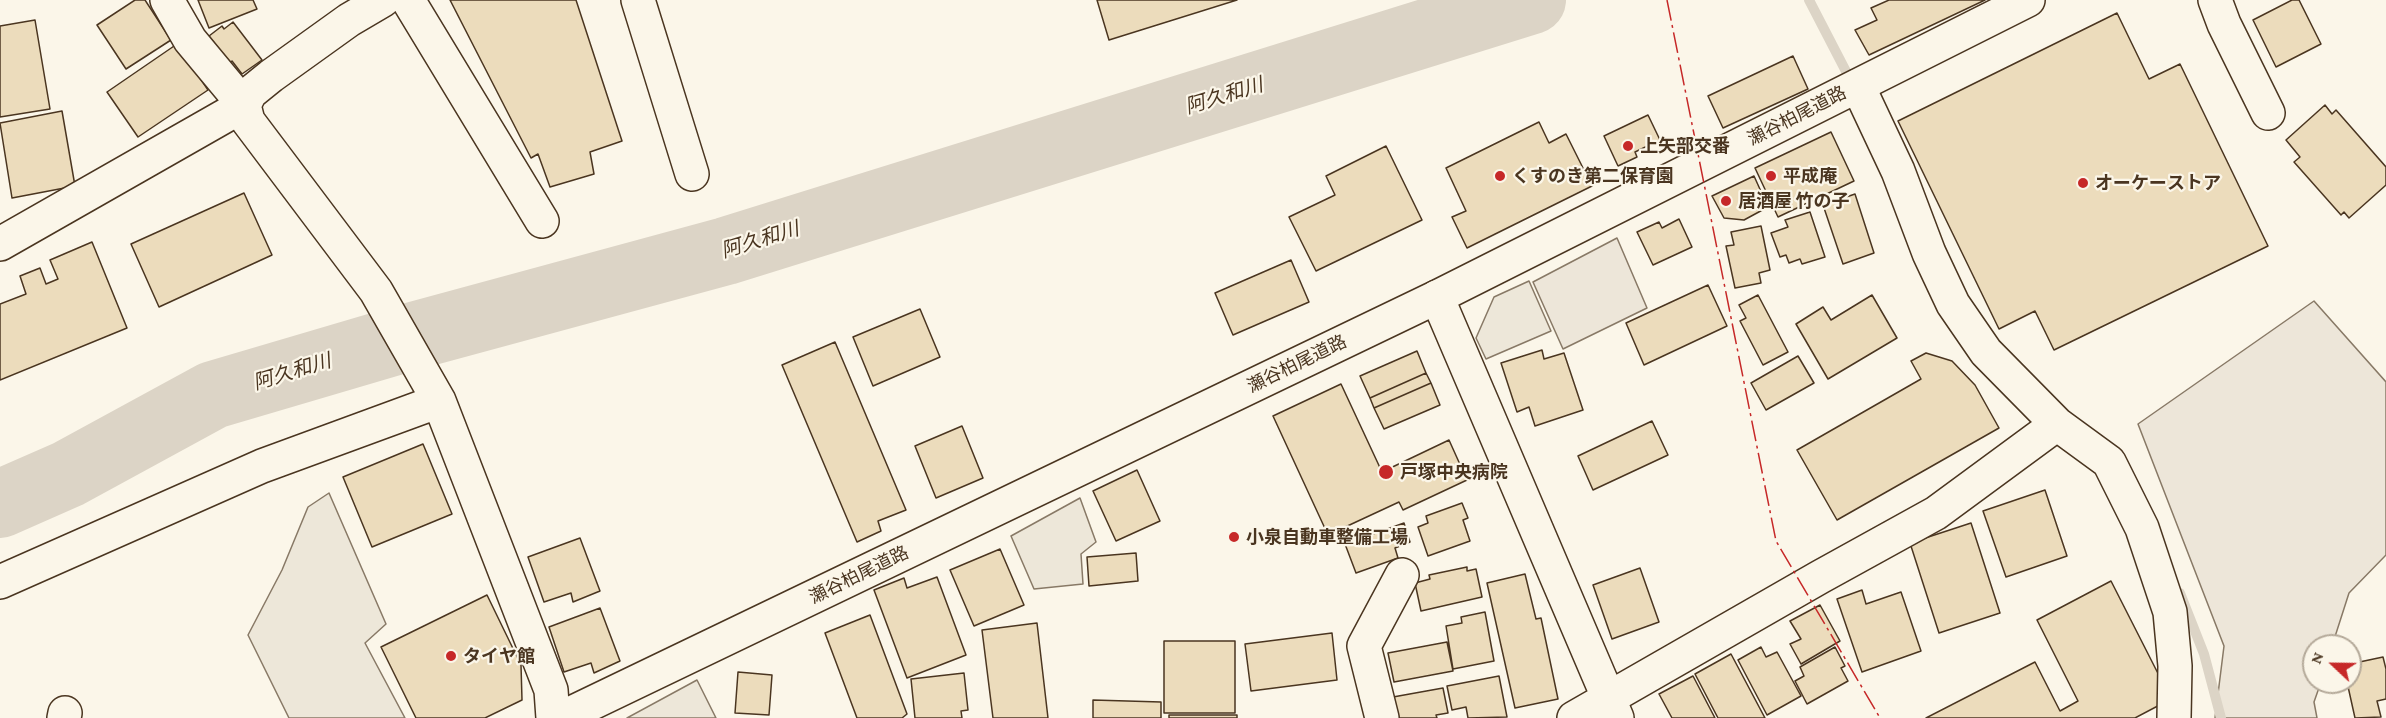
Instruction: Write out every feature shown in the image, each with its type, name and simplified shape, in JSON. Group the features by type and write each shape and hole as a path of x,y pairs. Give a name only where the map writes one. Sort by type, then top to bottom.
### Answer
{"street":[{"path":"167,0 190,40 244,105 248,121 361,269 389,311 433,389 551,690 553,718"},
{"path":"0,244 244,105 250,93 271,76 349,20 383,0"},
{"path":"408,0 542,221"},
{"path":"638,0 692,174"},
{"name":"瀬谷柏尾道路","path":"561,718 1437,297 2028,0"},
{"path":"2215,0 2224,24 2268,113"},
{"path":"1858,86 1898,171 1929,253 1953,304 1986,352 2057,424 2109,462 2142,528 2170,612 2175,666 2174,718"},
{"path":"1437,297 1613,709"},
{"path":"0,582 433,389"},
{"path":"1574,718 1613,709 1820,577 1936,513 2057,424"},
{"path":"1382,718 1364,646 1402,575"}],"shaded area":[{"path":"1617,238 1647,308 1563,349 1533,282"},
{"path":"1529,281 1551,331 1486,359 1476,338 1494,297"},
{"path":"2314,301 2386,382 2386,555 2349,593 2336,634 2302,634 2302,694 2317,694 2314,702 2317,718 2215,718 2224,646 2138,424"},
{"path":"329,493 386,624 365,643 405,718 289,718 248,635 282,570 308,507"},
{"path":"1080,498 1096,542 1081,554 1083,584 1034,589 1011,536"},
{"path":"697,680 716,718 627,718"}],"building":[{"path":"135,0 145,0 171,40 126,69 97,25"},
{"path":"198,0 253,0 257,9 209,28"},
{"path":"450,0 576,0 622,141 590,152 594,174 550,187 538,154 531,158"},
{"path":"1097,0 1237,0 1109,40"},
{"path":"1889,0 1985,0 1869,55 1855,30 1877,20 1871,8"},
{"path":"2292,0 2299,0 2321,44 2276,67 2253,20"},
{"name":"オーケーストア","path":"2117,13 2149,79 2180,64 2268,246 2054,350 2035,311 1999,329 1898,121"},
{"path":"35,20 50,109 0,117 0,26"},
{"path":"233,22 262,60 242,74 232,61 229,63 209,36 222,26 224,29"},
{"path":"177,44 208,90 138,137 107,92"},
{"path":"1793,56 1808,89 1723,128 1708,96"},
{"path":"2325,105 2332,114 2336,110 2386,167 2386,185 2349,218 2344,212 2341,215 2294,162 2300,157 2286,140"},
{"path":"62,111 75,186 12,198 0,123"},
{"name":"上矢部交番","path":"1648,115 1660,140 1635,152 1637,157 1618,166 1604,136"},
{"path":"1539,122 1549,143 1566,134 1592,186 1467,248 1452,217 1466,211 1446,168"},
{"path":"1831,132 1854,181 1778,217 1755,168"},
{"path":"1386,146 1422,220 1316,271 1289,217 1335,195 1326,176"},
{"path":"1754,176 1768,207 1744,220 1724,218 1712,196"},
{"path":"244,193 272,255 159,307 131,244"},
{"path":"1855,194 1874,253 1843,264 1823,205"},
{"path":"1810,212 1825,257 1802,264 1800,259 1789,263 1786,255 1780,257 1771,233 1788,227 1785,220"},
{"path":"1679,219 1692,247 1653,265 1637,232 1659,222 1662,228"},
{"path":"1761,226 1770,270 1759,273 1761,283 1735,288 1726,246 1734,245 1731,232"},
{"path":"92,242 127,328 0,380 0,304 26,294 20,276 40,268 46,284 58,279 50,260"},
{"path":"1291,260 1309,302 1233,335 1215,293"},
{"path":"1708,285 1727,326 1644,365 1626,323"},
{"path":"1758,295 1788,352 1763,365 1740,321 1746,318 1739,305"},
{"path":"1872,295 1897,338 1828,379 1796,324 1823,307 1831,320"},
{"path":"920,309 940,357 873,386 853,337"},
{"path":"835,342 906,510 878,521 881,531 857,542 782,365"},
{"path":"1542,350 1544,359 1564,353 1583,410 1535,426 1529,407 1517,412 1501,363"},
{"path":"1417,351 1426,373 1370,398 1360,376"},
{"path":"1926,353 1952,361 1975,385 1999,428 1837,520 1797,450 1921,379 1911,361"},
{"path":"1798,356 1814,383 1766,410 1751,383"},
{"path":"1426,373 1431,383 1374,408 1370,398"},
{"path":"1431,383 1440,405 1384,429 1374,408"},
{"name":"戸塚中央病院","path":"1341,384 1382,472 1449,440 1467,480 1403,510 1399,502 1328,535 1273,416"},
{"path":"1652,421 1668,455 1593,490 1578,456"},
{"path":"962,426 983,478 936,498 915,446"},
{"path":"423,444 452,514 372,547 343,477"},
{"path":"1137,470 1160,521 1116,541 1093,491"},
{"path":"2045,490 2067,556 2006,577 1983,511"},
{"path":"1462,503 1468,518 1463,520 1470,541 1428,556 1418,527 1428,523 1426,516"},
{"path":"1404,523 1410,542 1395,548 1398,558 1356,573 1345,544"},
{"path":"1971,523 2000,613 1939,633 1910,543"},
{"path":"580,538 600,591 573,602 571,593 544,602 528,557"},
{"path":"1000,549 1024,605 974,626 950,570"},
{"path":"1136,553 1138,581 1089,586 1087,557"},
{"path":"1467,567 1467,571 1476,569 1482,597 1421,611 1415,583 1430,579 1429,575"},
{"path":"1640,568 1659,622 1612,639 1593,585"},
{"path":"1525,574 1536,619 1541,618 1558,699 1515,708 1487,583"},
{"path":"937,577 966,655 907,678 874,590 904,578 907,588"},
{"path":"2111,581 2171,699 2135,718 1926,718 2035,662 2060,711 2078,701 2037,620"},
{"path":"1862,590 1866,604 1901,592 1921,651 1862,672 1837,599"},
{"name":"タイヤ館","path":"487,595 521,665 522,700 485,718 416,718 381,647"},
{"path":"1820,605 1840,641 1801,664 1790,644 1801,639 1790,621"},
{"path":"600,608 620,661 594,673 591,663 564,672 549,627"},
{"path":"1485,612 1494,661 1453,669 1446,626 1462,623 1461,617"},
{"path":"870,615 907,714 902,718 857,718 825,633"},
{"path":"1037,623 1048,718 993,718 982,630"},
{"path":"1332,633 1337,680 1251,691 1245,644"},
{"path":"1164,641 1235,641 1235,713 1164,713"},
{"path":"1447,642 1453,671 1394,682 1388,653"},
{"path":"1761,647 1766,657 1777,652 1801,696 1767,715 1738,660"},
{"path":"1835,647 1845,666 1841,668 1848,681 1807,704 1795,681 1804,676 1800,667"},
{"path":"1731,654 1765,718 1718,718 1695,674"},
{"path":"2383,657 2386,669 2386,699 2377,701 2381,717 2355,718 2350,694 2362,694 2362,661"},
{"path":"738,672 772,675 769,715 735,713"},
{"path":"964,673 968,710 961,711 962,718 915,718 911,679"},
{"path":"1499,676 1507,717 1468,718 1466,707 1452,710 1447,686"},
{"path":"1693,676 1715,718 1672,718 1659,694"},
{"path":"1443,688 1448,713 1436,715 1437,718 1397,718 1393,697"},
{"path":"1093,700 1161,702 1161,718 1093,718"},
{"path":"1169,715 1237,715 1237,718 1169,718"}],"waterway":[{"name":"阿久和川","path":"0,504 68,474 213,395 413,336 726,251 1532,0"},
{"path":"1809,0 1852,83"},
{"path":"2180,593 2204,654 2221,718"}],"power":[{"path":"1667,0 1776,541 1880,718"}],"place":[{"name":"上矢部交番","path":"1628,146"},
{"name":"くすのき第二保育園","path":"1500,176"},
{"name":"平成庵","path":"1771,176"},
{"name":"オーケーストア","path":"2083,183"},
{"name":"居酒屋 竹の子","path":"1726,201"},
{"name":"戸塚中央病院","path":"1386,472"},
{"name":"小泉自動車整備工場","path":"1234,537"},
{"name":"タイヤ館","path":"451,656"}]}
